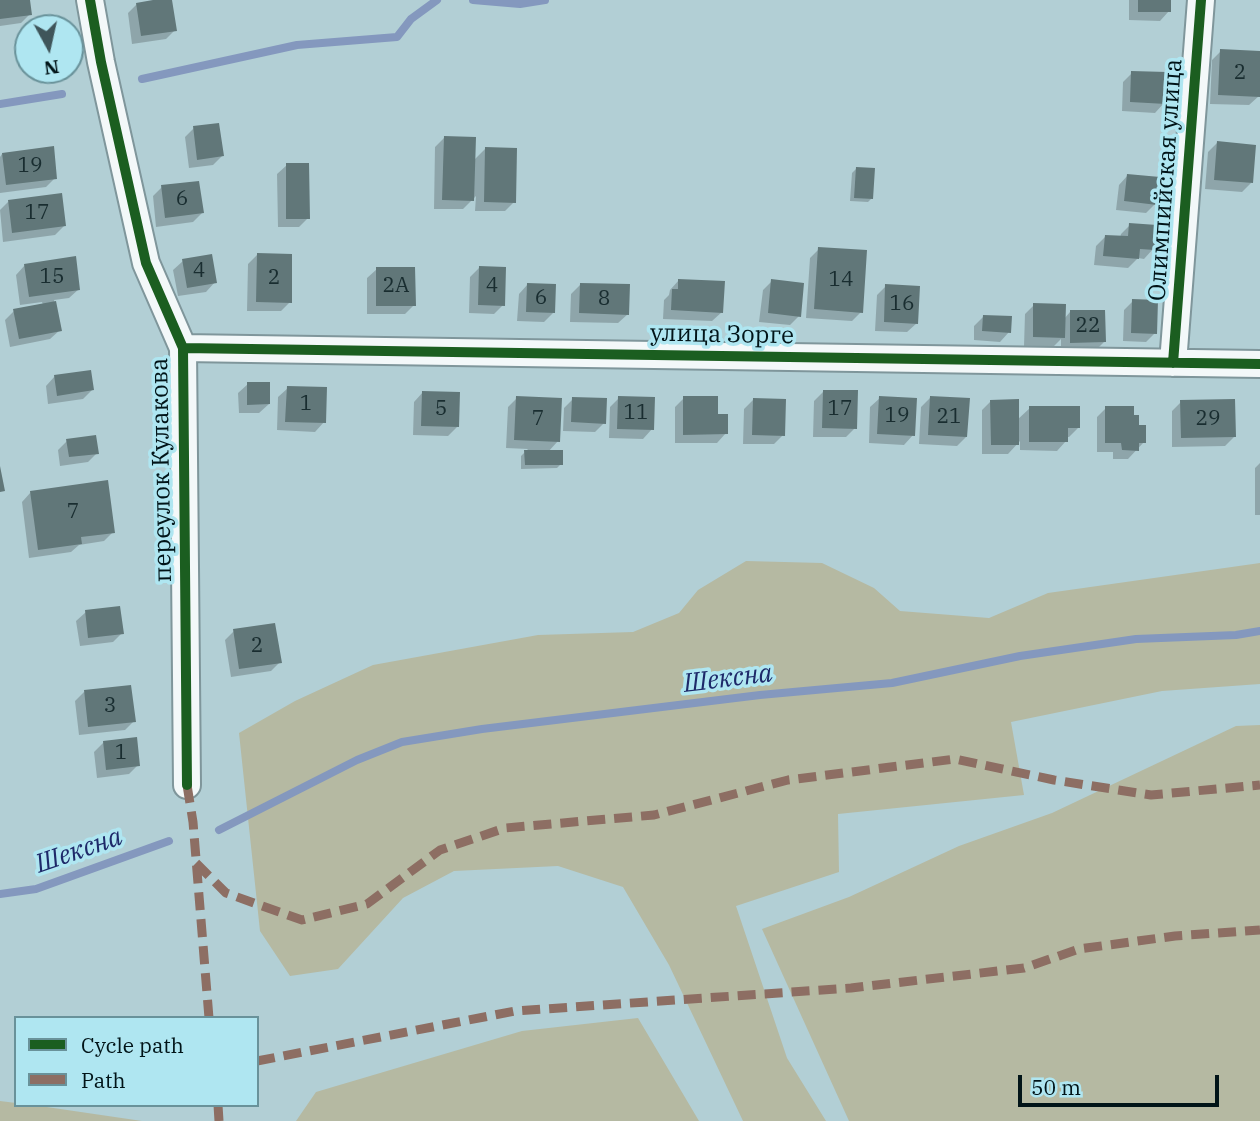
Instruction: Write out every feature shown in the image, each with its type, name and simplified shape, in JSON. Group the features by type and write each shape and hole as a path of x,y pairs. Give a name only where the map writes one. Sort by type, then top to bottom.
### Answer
{"street":[{"name":"переулок Кулакова","path":"90,0 101,62 146,263 183,348 187,785"},
{"name":"Олимпийская улица","path":"1173,363 1201,0"},
{"name":"улица Зорге","path":"183,348 1260,364"}],"green space":[{"path":"746,561 822,563 874,588 900,611 989,618 1048,593 1260,563 1260,684 1162,691 1011,722 1024,795 838,814 839,872 736,906 787,1058 826,1121 743,1121 669,965 623,887 558,866 454,871 403,898 338,969 290,976 260,931 239,733 295,701 373,665 538,635 633,632 679,613 698,590"},
{"path":"1260,725 1260,1121 849,1121 762,929 849,897 959,846 1052,813 1236,726"},
{"path":"638,1018 699,1121 296,1121 316,1092 522,1031"},
{"path":"0,1101 14,1103 14,1107 47,1107 142,1121 0,1121"}],"building":[{"path":"0,0 30,0 32,14 14,14 14,17 0,19"},
{"path":"172,0 177,31 141,36 136,3"},
{"path":"1138,0 1171,0 1171,12 1138,12"},
{"path":"1220,49 1260,51 1260,97 1218,95"},
{"path":"1131,71 1167,72 1166,104 1130,102"},
{"path":"219,123 224,156 197,160 193,126"},
{"path":"444,136 476,137 474,201 442,200"},
{"path":"1217,141 1256,145 1253,183 1214,180"},
{"path":"54,146 57,179 6,185 2,153"},
{"path":"485,147 517,148 516,203 484,202"},
{"path":"286,163 309,163 310,219 286,219"},
{"path":"856,167 875,168 873,199 854,198"},
{"path":"1127,174 1160,177 1157,205 1124,201"},
{"path":"199,181 204,213 165,218 161,185"},
{"path":"62,193 66,226 12,233 8,200"},
{"path":"1129,223 1157,225 1155,250 1140,249 1139,259 1103,256 1105,235 1128,236"},
{"path":"818,247 867,250 863,313 814,309"},
{"path":"257,253 292,254 292,303 256,302"},
{"path":"212,254 217,283 187,288 182,259"},
{"path":"76,256 80,290 29,297 24,264"},
{"path":"479,266 506,267 505,306 478,305"},
{"path":"376,267 415,267 416,306 376,306"},
{"path":"678,279 725,281 723,313 671,310 672,289 678,289"},
{"path":"771,279 804,283 801,317 768,313"},
{"path":"527,283 556,284 555,313 526,312"},
{"path":"580,283 630,284 629,315 579,313"},
{"path":"885,284 920,286 918,324 884,322"},
{"path":"1132,299 1158,300 1157,334 1131,333"},
{"path":"56,301 62,331 19,339 13,309"},
{"path":"1033,303 1066,304 1065,338 1033,337"},
{"path":"1070,310 1105,310 1106,342 1070,343"},
{"path":"983,315 1012,316 1011,333 982,331"},
{"path":"91,370 94,390 57,396 54,375"},
{"path":"247,382 270,382 270,404 247,405"},
{"path":"287,386 327,387 326,423 285,422"},
{"path":"823,390 858,390 857,429 822,428"},
{"path":"422,391 460,392 459,427 421,426"},
{"path":"516,396 562,398 560,442 514,440"},
{"path":"618,396 655,397 654,430 617,429"},
{"path":"683,396 718,396 718,414 728,414 728,434 683,435"},
{"path":"879,396 917,398 915,436 877,434"},
{"path":"930,396 970,398 967,437 928,435"},
{"path":"572,397 607,398 606,424 571,422"},
{"path":"753,398 786,399 785,436 752,435"},
{"path":"1019,399 1019,445 991,445 990,400"},
{"path":"1235,399 1236,437 1181,438 1180,400"},
{"path":"1029,406 1080,406 1080,428 1068,428 1068,442 1029,442"},
{"path":"1105,406 1134,406 1134,415 1139,415 1139,425 1146,425 1146,443 1139,443 1139,451 1122,450 1121,443 1105,443"},
{"path":"96,435 99,454 69,457 66,439"},
{"path":"524,450 563,450 563,465 525,465"},
{"path":"0,466 5,491 0,492"},
{"path":"108,480 115,533 81,537 82,544 38,550 30,491"},
{"path":"120,606 124,634 88,638 85,610"},
{"path":"275,623 282,663 239,669 233,629"},
{"path":"131,685 136,722 88,727 84,690"},
{"path":"137,737 140,766 106,770 103,741"}],"waterway":[{"path":"142,79 297,45 397,37 411,19 437,0"},
{"path":"473,0 520,4 545,0"},
{"path":"0,104 62,94"},
{"name":"Шексна","path":"219,830 357,760 402,742 482,729 760,695 892,683 1020,656 1136,639 1236,635 1260,631"},
{"name":"Шексна","path":"0,894 36,889 169,841"}],"marked path":[{"path":"196,863 226,893 302,920 367,904 440,850 505,828 654,815 788,780 955,759 1054,780 1151,795 1260,785"},
{"path":"187,785 193,822 209,1016"},
{"path":"259,1061 515,1011 851,988 1024,968 1079,949 1175,936 1260,930"},
{"path":"218,1107 219,1121"}],"cycle path":[{"path":"90,0 101,62 146,263 183,348 187,785"},
{"path":"1173,363 1201,0"},
{"path":"183,348 1260,364"}]}
